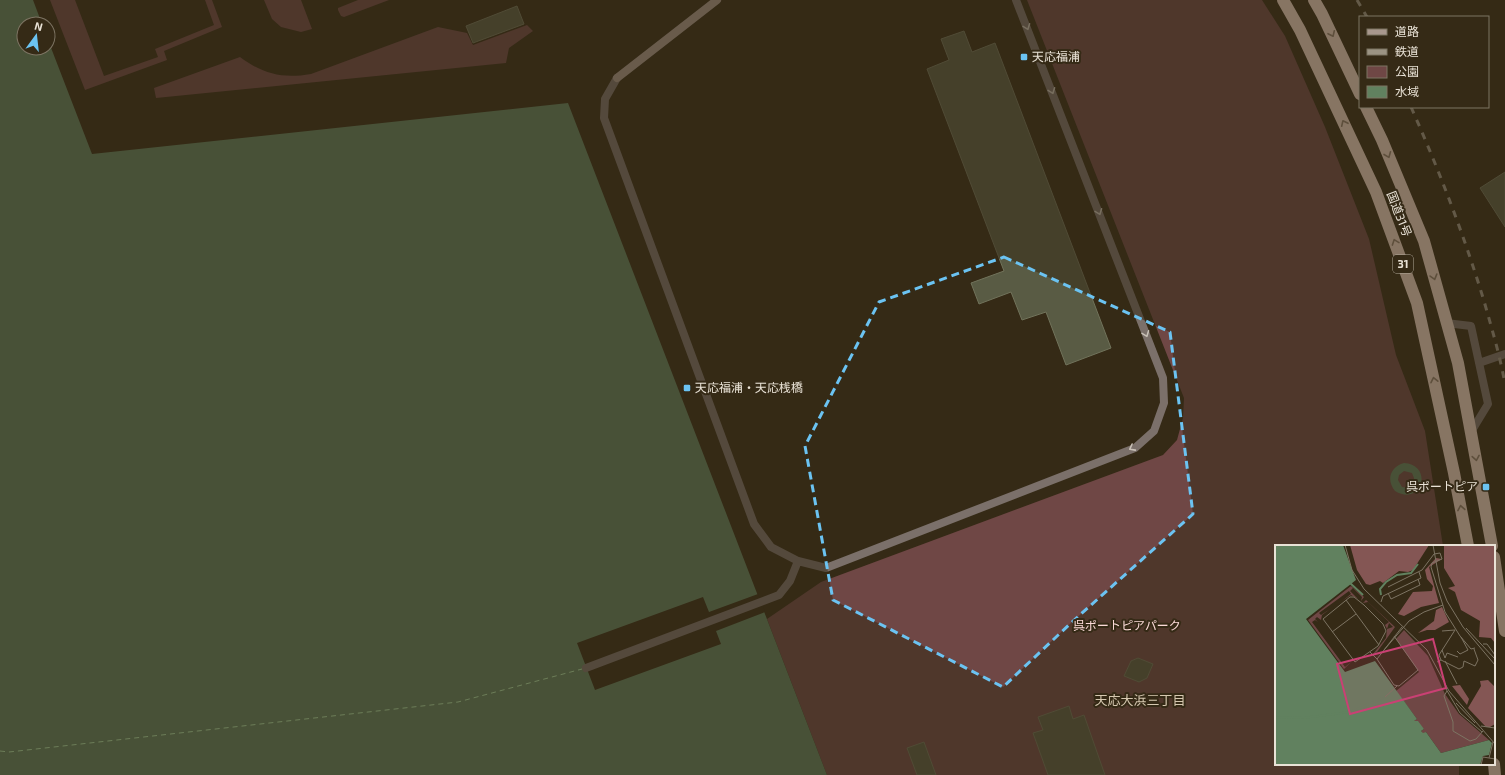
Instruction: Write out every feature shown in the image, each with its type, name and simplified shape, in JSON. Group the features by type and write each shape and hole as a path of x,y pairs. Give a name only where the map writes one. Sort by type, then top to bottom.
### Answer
{"highway":[{"name":"国道31号","path":"1283,0 1300,30 1376,192 1417,303 1454,473 1468,545"},
{"path":"1314,0 1359,92"},
{"name":"国道31号","path":"1366,108 1382,140 1424,241 1458,363 1492,545"},
{"path":"1495,564 1505,631"},
{"path":"1494,765 1495,775"}],"street":[{"path":"716,0 617,78 605,99 604,118 754,524 771,547 798,561 826,568 1135,448 1154,431 1164,403 1163,378 1016,0"},
{"path":"1446,323 1470,326 1479,363 1488,404 1471,432"},
{"path":"1479,363 1505,354"},
{"path":"586,668 779,595 790,581 798,561"}],"highlighted area":[{"path":"1004,257 1170,332 1193,514 1072,622 1003,687 833,600 805,446 879,302"}],"green space":[{"path":"50,0 75,0 104,76 158,57 155,49 214,25 205,0 212,0 222,27 164,51 167,60 85,90"},
{"path":"264,0 301,0 312,29 301,32 281,27 272,19"},
{"path":"358,0 389,0 344,17 341,16 338,8"},
{"name":"呉ポートピアパーク","path":"1027,0 1262,0 1285,36 1325,127 1369,239 1396,355 1425,431 1443,545 1275,545 1275,765 1459,765 1459,775 827,775 767,619 821,582 1163,455 1177,440 1183,418 1184,398"},
{"path":"527,25 533,31 509,48 506,63 156,98 154,88 240,57 257,68 273,74 291,76 311,74 438,27 467,33 473,45"}],"water":[{"path":"0,0 33,0 39,16 16,16 16,56 54,56 92,154 568,103 827,775 0,775"},
{"path":"1404,463 1413,465 1419,470 1421,484 1418,490 1412,494 1404,494 1395,491 1392,487 1390,478 1391,474 1399,465","holes":["1404,471 1412,473 1414,483 1408,488 1402,487 1398,480 1399,475"]}],"pier":[{"path":"758,594 765,612 716,631 721,644 595,690 577,643 703,597 709,612"}],"building":[{"path":"517,6 524,24 473,43 466,26"},
{"path":"964,31 972,52 995,43 1111,348 1066,365 1046,312 1022,320 1011,292 979,304 971,283 1004,271 927,69 949,60 941,39"},
{"path":"1505,172 1505,227 1480,188"},
{"path":"1138,658 1153,664 1147,678 1139,682 1124,676 1131,661"},
{"path":"1069,706 1073,719 1084,715 1105,775 1048,775 1033,733 1043,730 1038,717"},
{"path":"924,742 936,775 917,775 907,748"}],"ferry route":[{"path":"0,751 9,752 458,702 582,669"}],"railway":[{"path":"1357,0 1366,16"},
{"path":"1411,108 1441,179 1468,252 1493,332 1505,384"}],"place":[{"name":"天応福浦","path":"1024,57"},
{"name":"天応福浦・天応桟橋","path":"687,388"},
{"name":"呉ポートピア","path":"1486,487"}],"district":[{"name":"天応大浜三丁目","path":"1140,700"}]}
